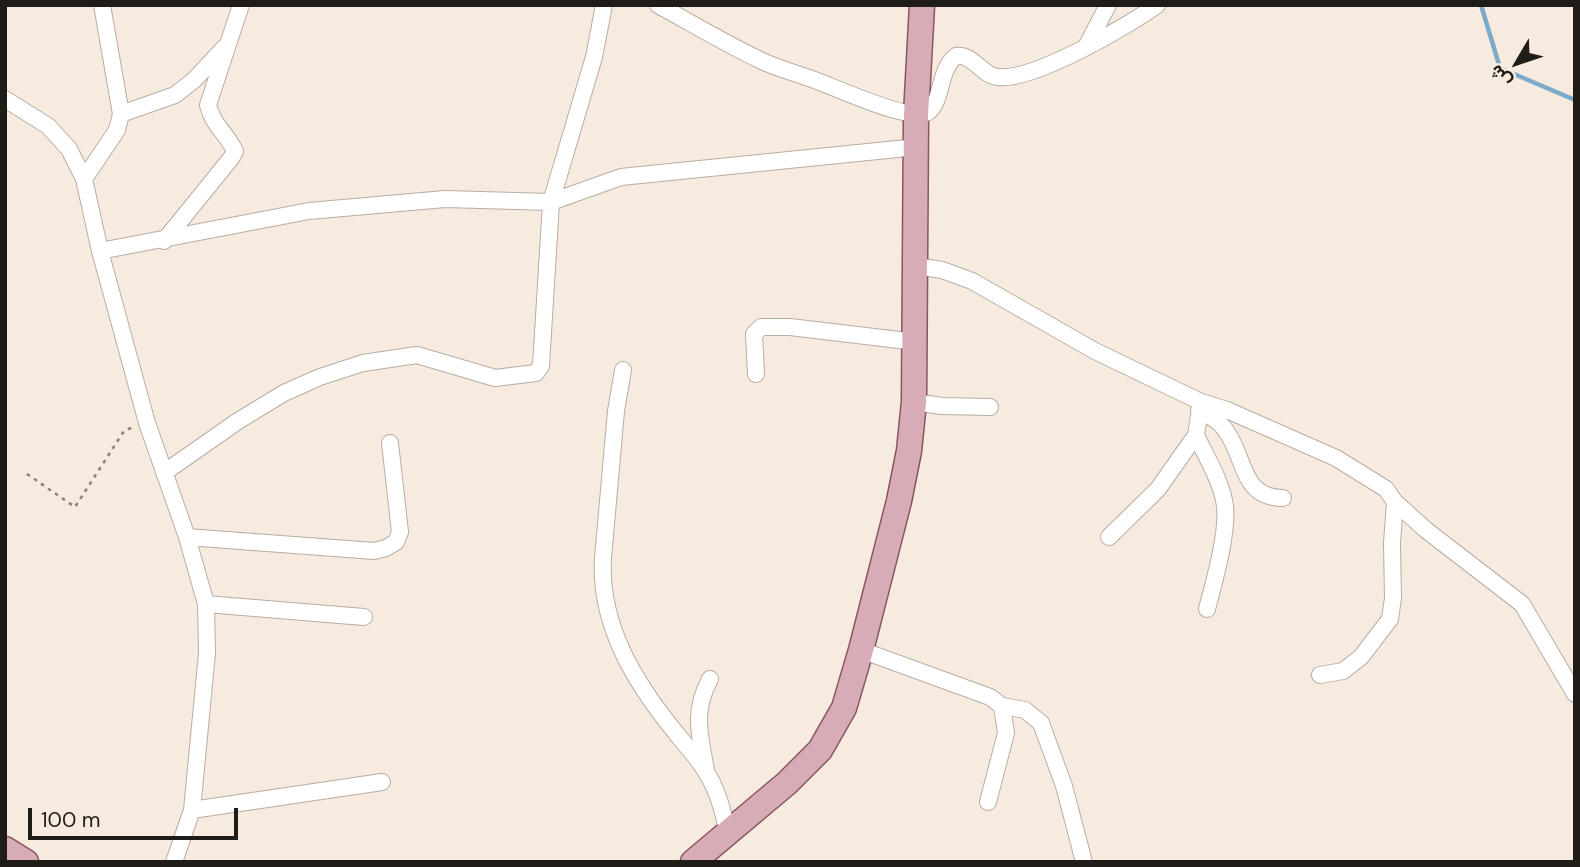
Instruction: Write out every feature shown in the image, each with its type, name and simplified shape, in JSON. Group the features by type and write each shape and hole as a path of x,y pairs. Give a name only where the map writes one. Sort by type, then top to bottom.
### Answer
{"main road":[{"path":"693,862 787,783 820,750 844,708 861,650 899,500 915,402 916,115 922,5"},
{"path":"5,849 26,862"}],"street":[{"path":"84,179 117,130 121,114 102,5"},
{"path":"164,241 235,151 230,140 213,121 208,105 241,5"},
{"path":"165,472 237,421 284,393 320,377 363,363 417,355 495,378 536,373 541,366 551,202 594,57 604,5"},
{"path":"659,5 763,62 866,101 916,115 926,113 935,104 938,88 949,61 956,56 968,58 986,72 998,77 1024,75 1113,34 1157,5"},
{"path":"1086,47 1108,5"},
{"path":"121,114 175,95 194,80 228,43"},
{"path":"5,99 48,126 69,149 84,179 100,251 147,423 187,537 206,604 207,653 192,810 174,862"},
{"path":"100,251 164,241 309,211 445,199 551,202 621,177 917,147"},
{"path":"916,266 942,270 972,281 1200,407 1228,433 1255,488 1270,498 1283,498"},
{"path":"756,374 754,334 761,327 790,327 916,342"},
{"path":"622,370 601,581 606,606 618,644 632,674 706,772 717,794 728,833"},
{"path":"915,402 942,406 990,407"},
{"path":"1109,537 1158,489 1196,435 1200,407"},
{"path":"1200,407 1227,411 1336,458 1386,489 1395,502 1426,530 1522,604 1575,694"},
{"path":"1196,435 1225,505 1225,522 1207,609"},
{"path":"187,537 374,551 386,548 396,542 400,531 390,443"},
{"path":"1320,675 1343,671 1361,657 1390,619 1393,598 1392,543 1395,502"},
{"path":"206,604 364,617"},
{"path":"861,650 990,697 1002,706 1024,710 1041,723 1064,786 1084,862"},
{"path":"706,772 697,719 702,697 710,680"},
{"path":"988,802 1006,733 1002,706"},
{"path":"192,810 382,782"}],"path":[{"path":"27,474 75,507 124,430 147,423"}],"waterway":[{"path":"1481,5 1500,68 1575,100"}]}
